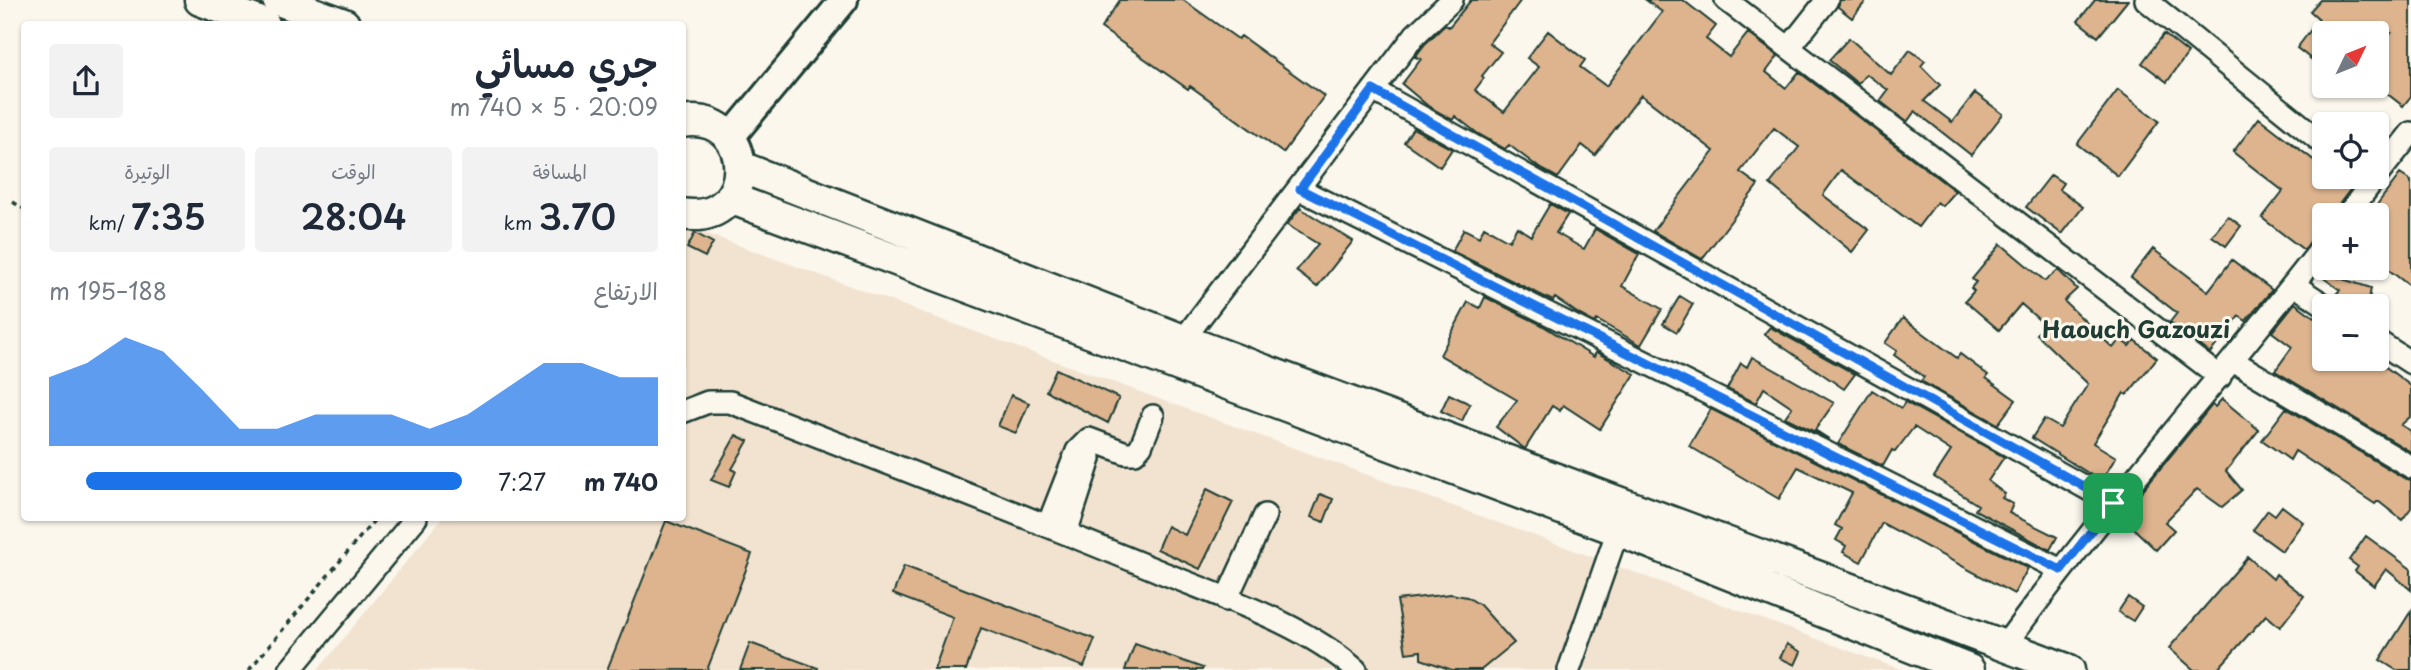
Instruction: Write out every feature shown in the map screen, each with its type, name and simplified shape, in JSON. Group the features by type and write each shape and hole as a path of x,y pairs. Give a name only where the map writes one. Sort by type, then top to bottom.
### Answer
{"highway":[{"path":"200,0 256,21"},
{"path":"278,0 336,21"},
{"path":"686,121 713,125 730,138 736,147 741,167 740,178 730,198 723,205 705,214 686,214"},
{"path":"741,167 1183,340 2069,670"},
{"path":"730,198 1618,530 1966,670"}],"main road":[{"path":"730,138 844,0"}],"street":[{"path":"1183,340 1415,35 1452,0"},
{"path":"1726,0 2227,369 2411,467"},
{"path":"1789,48 1827,0"},
{"path":"2146,0 2312,134"},
{"path":"1373,90 2113,503"},
{"path":"2389,158 2411,133"},
{"path":"1300,189 2061,570"},
{"path":"2005,645 2113,503 2227,369 2312,261"},
{"path":"2294,285 2312,297"},
{"path":"2389,349 2411,363"},
{"path":"686,410 708,402 730,402 1057,529 1273,619 1342,658 1356,670"},
{"path":"1057,529 1077,451 1089,439 1126,453 1135,453 1141,446 1153,416"},
{"path":"1226,600 1265,515"},
{"path":"290,670 414,521"},
{"path":"1569,670 1618,530"}],"path":[{"path":"13,202 21,207"},
{"path":"249,670 373,521"}],"shaded area":[{"path":"686,226 1902,670 318,670 440,521 686,521"}],"building":[{"path":"1120,0 1183,0 1238,39 1241,36 1324,96 1283,153 1190,86 1188,89 1101,28"},
{"path":"1471,0 1521,0 1489,43 1501,52 1482,76 1484,78 1475,90 1504,112 1539,67 1527,58 1548,31 1585,60 1580,67 1606,86 1662,12 1646,0 1683,0 1716,26 1706,39 1729,57 1748,33 1778,56 1766,72 1786,88 1799,72 1955,191 1942,206 1937,202 1918,227 1841,170 1823,195 1869,230 1852,252 1770,184 1799,147 1774,128 1740,172 1758,185 1702,259 1653,231 1714,151 1641,95 1595,155 1582,145 1558,178 1509,145 1505,149 1455,116 1453,120 1428,106 1402,84 1421,59 1415,57 1425,44 1445,25 1449,27"},
{"path":"1840,0 1867,0 1852,18 1838,7"},
{"path":"2095,0 2128,0 2098,37 2078,21"},
{"path":"2320,0 2411,0 2411,96 2403,106 2389,95 2389,21 2317,21 2319,19 2310,11"},
{"path":"2312,28 2312,60 2297,48"},
{"path":"2164,34 2188,53 2167,82 2142,63"},
{"path":"1849,38 1891,75 1910,50 1925,61 1921,66 1940,85 1924,101 1952,122 1975,93 2003,114 1971,155 1915,111 1907,122 1880,101 1888,90 1866,74 1858,84 1829,60"},
{"path":"2118,90 2159,121 2118,176 2077,144"},
{"path":"2259,118 2312,159 2312,189 2351,189 2340,203 2312,203 2312,239 2304,250 2262,218 2283,191 2233,152"},
{"path":"1413,128 1452,149 1440,167 1404,142"},
{"path":"2400,174 2411,181 2411,287 2389,270 2389,203 2378,203"},
{"path":"2051,175 2063,183 2059,189 2083,207 2062,234 2026,207"},
{"path":"1550,204 1568,214 1556,233 1584,249 1595,229 1639,254 1622,286 1662,309 1641,345 1597,320 1595,323 1580,315 1555,298 1553,301 1452,251 1464,229 1479,237 1484,227 1509,241 1517,227 1531,236"},
{"path":"1300,208 1353,241 1317,287 1296,271 1318,244 1287,225"},
{"path":"2228,216 2241,226 2226,246 2212,236"},
{"path":"695,233 713,243 705,257 687,248"},
{"path":"2001,244 2045,281 2058,270 2077,289 2064,301 2113,348 2120,339 2129,346 2134,340 2157,358 2127,395 2124,393 2093,443 2116,457 2101,481 2032,438 2044,419 2060,428 2088,384 2036,334 2045,325 2021,304 1999,330 1965,301 1974,291 1971,288 1976,282 1972,279"},
{"path":"2153,249 2208,291 2232,260 2272,290 2246,321 2239,316 2210,353 2170,322 2177,313 2131,277"},
{"path":"2326,280 2346,280 2371,288 2370,294 2336,294 2340,290"},
{"path":"1680,296 1693,304 1677,332 1663,324"},
{"path":"1485,297 1540,324 1594,357 1596,352 1635,374 1600,429 1563,405 1560,411 1552,406 1525,449 1496,427 1517,400 1440,355 1468,302 1480,308"},
{"path":"2295,303 2312,316 2312,371 2389,370 2411,386 2411,416 2401,425 2411,431 2411,452 2275,371 2292,347 2272,332"},
{"path":"1903,318 1957,358 1960,354 2016,400 1998,424 1921,381 1924,377 1894,355 1897,351 1885,343"},
{"path":"1770,327 1855,374 1844,389 1764,334"},
{"path":"1752,357 1834,403 1815,430 1829,439 1785,417 1792,407 1764,388 1756,403 1727,389 1741,363 1747,367"},
{"path":"1056,369 1119,398 1108,423 1046,391"},
{"path":"1872,390 1901,408 1905,402 2004,457 1988,481 2005,494 2002,498 2013,504 2009,513 2057,537 2050,550 1975,510 1978,505 1934,477 1951,451 1914,427 1895,452 1892,450 1883,466 1838,444"},
{"path":"1449,394 1470,404 1462,421 1441,411"},
{"path":"1011,395 1029,403 1016,433 998,426"},
{"path":"2222,399 2259,430 2226,471 2242,490 2222,507 2197,489 2165,522 2174,530 2156,550 2129,524 2131,522 2123,514 2212,405 2215,407"},
{"path":"2286,408 2411,480 2411,508 2402,520 2378,501 2375,504 2295,451 2290,460 2262,440"},
{"path":"1711,409 2028,568 2014,594 1882,523 1861,562 1843,552 1846,546 1836,540 1842,529 1835,525 1852,493 1798,467 1779,499 1689,446"},
{"path":"736,435 748,441 732,469 736,471 729,487 711,480"},
{"path":"1207,489 1233,502 1200,569 1157,549 1167,526 1185,535"},
{"path":"1320,494 1333,499 1324,522 1311,517"},
{"path":"2282,506 2303,522 2282,551 2253,530 2268,510 2275,515"},
{"path":"666,521 752,554 707,670 607,670"},
{"path":"2366,536 2411,569 2411,590 2386,569 2374,586 2355,571 2358,567 2349,560"},
{"path":"2248,557 2273,579 2276,574 2304,596 2280,627 2266,615 2217,670 2194,670 2169,648"},
{"path":"904,566 1095,639 1084,667 981,628 966,670 934,670 953,617 893,594"},
{"path":"1451,594 1467,597 1480,605 1514,643 1481,670 1452,670 1421,659 1421,651 1406,653 1397,600"},
{"path":"2128,597 2142,607 2133,621 2118,612"},
{"path":"2411,611 2411,670 2396,670 2380,660"},
{"path":"750,643 818,668 740,670"},
{"path":"1135,644 1203,668 1125,670"},
{"path":"1787,644 1801,652 1795,665 1780,658"}],"district":[{"name":"Haouch Gazouzi","path":"2136,330"}],"route":[{"path":"1373,90 2113,503 2061,570 1300,189 1373,90"}]}
